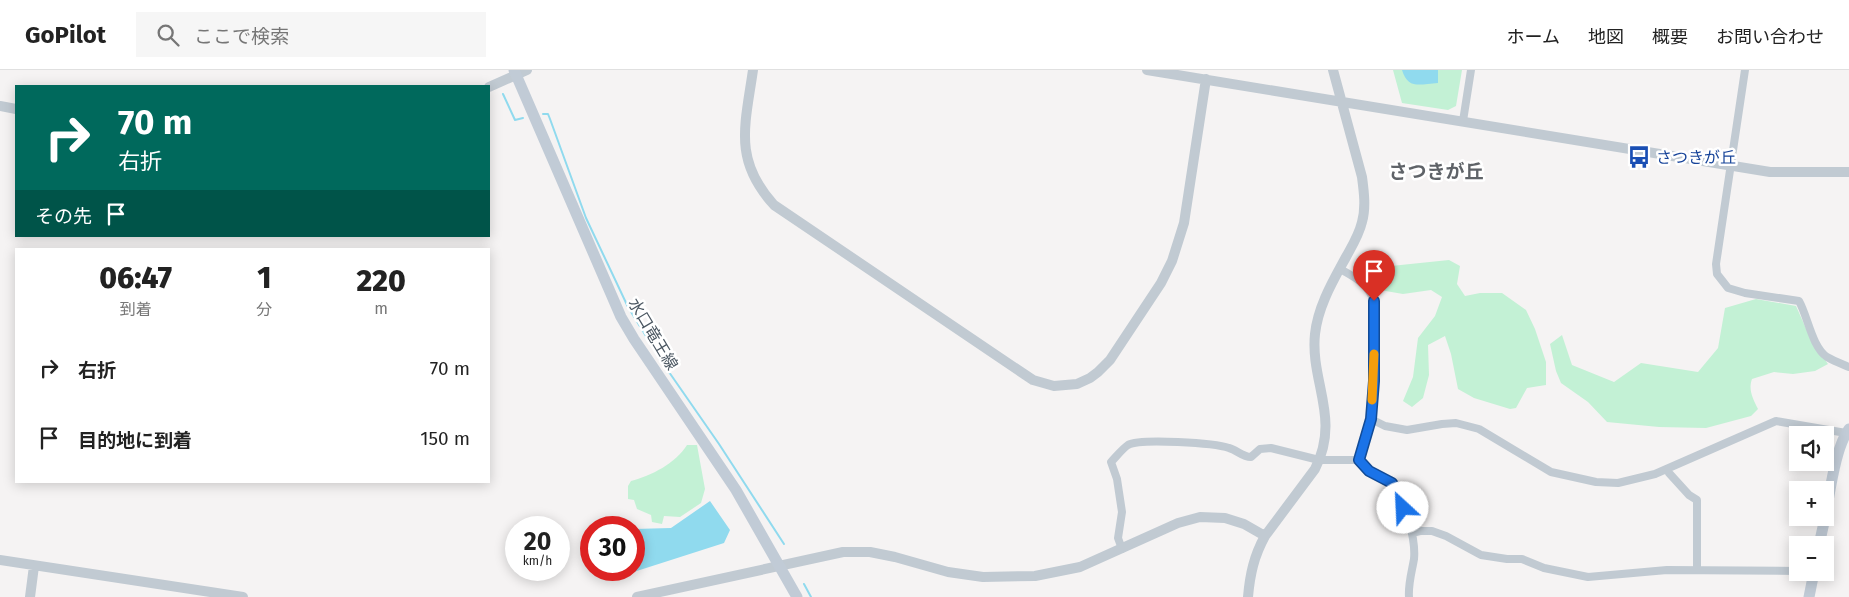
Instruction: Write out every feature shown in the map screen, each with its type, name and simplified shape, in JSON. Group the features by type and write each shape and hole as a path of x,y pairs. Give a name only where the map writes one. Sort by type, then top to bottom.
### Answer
{"main road":[{"name":"水口竜王線","path":"519,72 621,317 736,490 797,597"},
{"path":"1832,481 1847,431"},
{"path":"1809,597 1810,581"}],"street":[{"path":"753,70 745,122 745,148 751,173 774,205 1033,380 1054,386 1077,384 1090,378 1105,366 1161,282 1178,243 1184,223 1206,79"},
{"path":"1147,70 1770,172 1849,172"},
{"path":"1248,597 1250,572 1255,556 1265,536 1320,460 1325,440 1326,423 1316,363 1315,336 1321,308 1362,222 1364,203 1362,177 1333,70"},
{"path":"1463,121 1471,70"},
{"path":"1745,70 1716,264 1717,274 1728,288 1745,293 1798,301 1805,312 1818,347 1826,357 1849,367"},
{"path":"490,87 519,72"},
{"path":"0,106 15,109"},
{"path":"1340,268 1358,279 1370,291 1374,301 1374,381 1371,419 1359,460"},
{"path":"1371,419 1385,426 1407,430 1456,423 1479,428 1550,472 1596,482 1618,483 1656,474 1776,421 1847,431"},
{"path":"1122,549 1118,538 1122,512 1117,479 1111,462 1129,444 1150,441 1212,446 1230,448 1247,457 1251,457 1260,449 1271,448 1320,460 1359,460 1369,471 1392,483 1399,495 1412,533 1414,558 1408,590 1409,597"},
{"path":"1668,469 1669,473 1688,495 1697,500 1697,570"},
{"path":"637,597 843,552 870,552 948,572 983,577 1035,576 1080,567 1178,523 1200,517 1225,518 1244,524 1265,536"},
{"path":"1412,533 1420,531 1432,532 1446,536 1481,555 1522,559 1544,568 1588,576 1644,571 1789,571"},
{"path":"0,560 243,597"},
{"path":"30,597 34,566"}],"green space":[{"path":"1393,70 1462,70 1456,106 1448,110 1402,103"},
{"path":"1449,260 1460,266 1457,284 1465,296 1480,293 1502,293 1526,310 1535,329 1546,362 1546,385 1527,388 1516,408 1510,409 1474,398 1458,389 1451,354 1445,336 1428,345 1429,375 1423,398 1412,407 1403,401 1413,377 1418,338 1435,316 1442,297 1431,290 1403,294 1380,290 1391,266"},
{"path":"1756,299 1796,306 1812,342 1828,364 1815,371 1793,374 1774,372 1752,379 1751,391 1758,409 1751,416 1706,428 1659,427 1607,422 1588,402 1561,383 1556,371 1550,344 1562,335 1572,365 1614,382 1641,363 1698,372 1718,348 1725,308"},
{"path":"687,445 697,445 705,489 701,503 680,517 664,516 662,524 652,522 651,515 637,509 634,500 628,499 628,486 631,481 647,476 670,463"}],"water":[{"path":"1402,70 1438,70 1438,83 1420,85 1411,83"},
{"path":"710,501 730,530 724,543 645,568 645,529 671,528"}],"waterway":[{"path":"503,94 515,120 523,118"},
{"path":"543,114 548,114 586,218 628,307 662,362 719,444 784,544"},
{"path":"804,584 811,597"}],"slow traffic":[{"path":"1372,400 1374,354"}],"place":[{"name":"さつきが丘","path":"1639,157"}],"district":[{"name":"さつきが丘","path":"1436,171"}],"route":[{"path":"1374,301 1374,381 1371,419 1359,460 1369,471 1392,483 1399,495 1403,508"}]}
